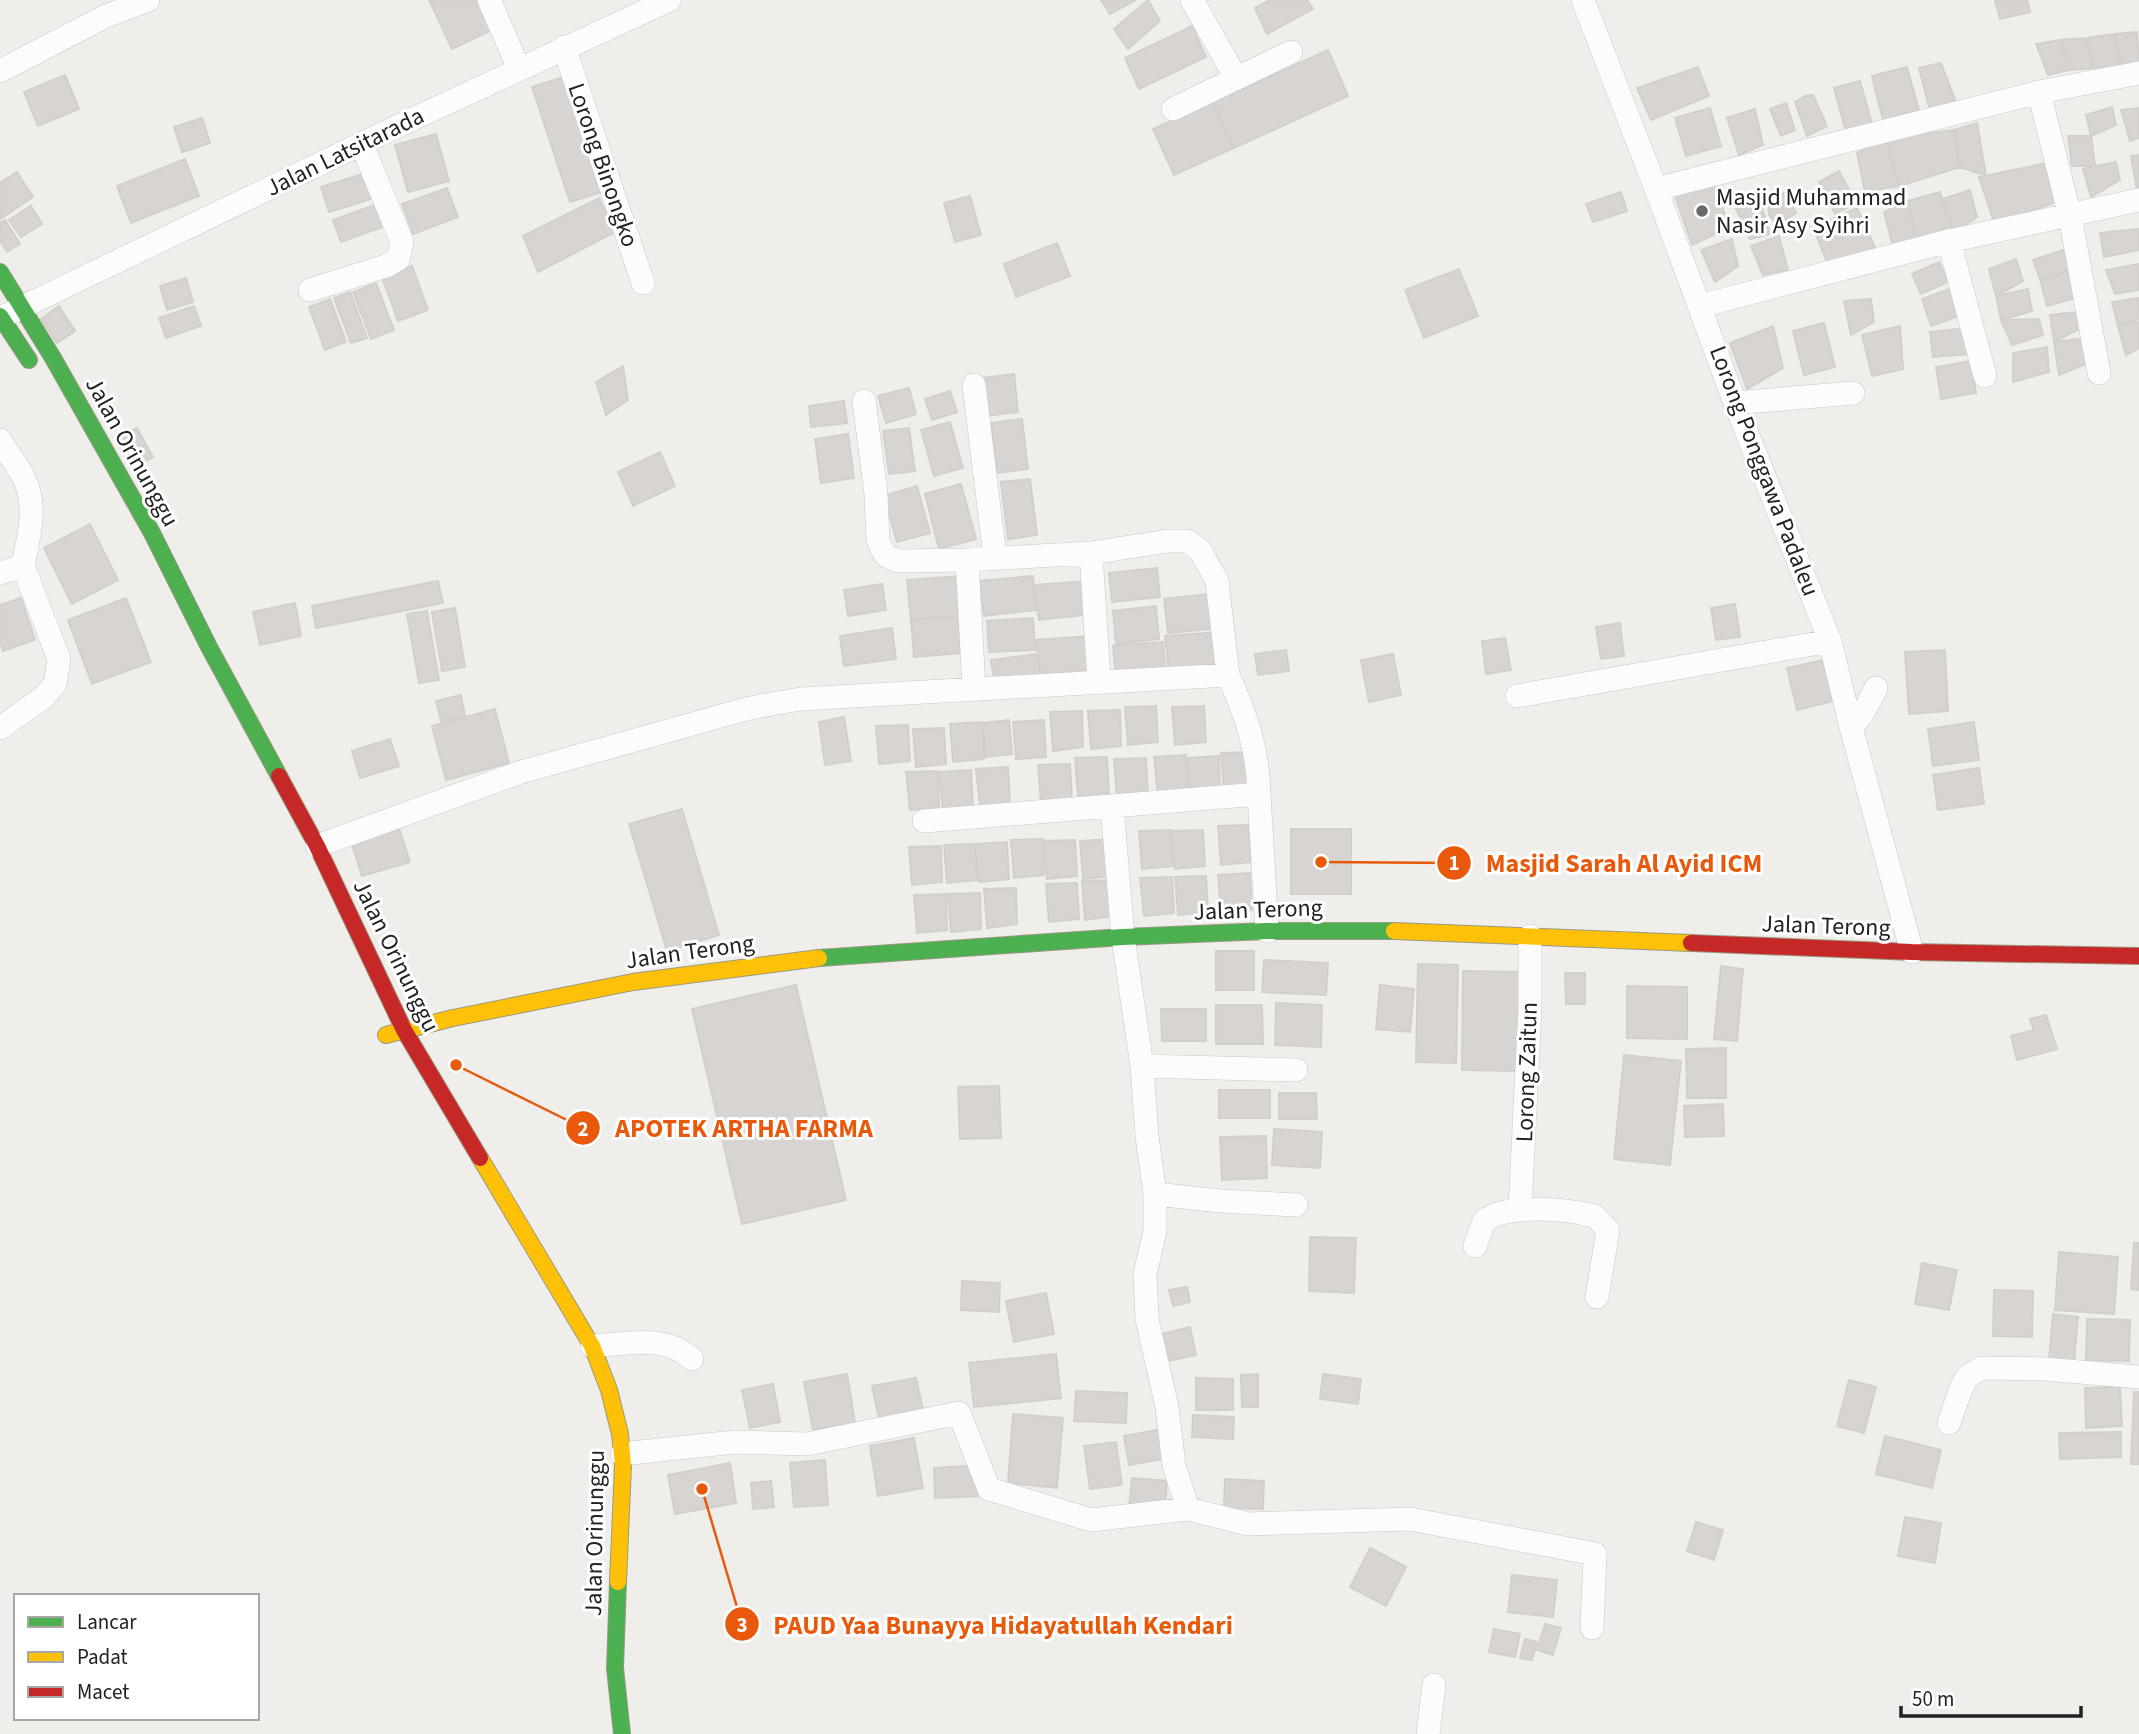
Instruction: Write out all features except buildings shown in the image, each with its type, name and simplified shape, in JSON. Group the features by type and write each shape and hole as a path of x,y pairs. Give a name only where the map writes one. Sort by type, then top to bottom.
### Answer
{"street":[{"path":"0,71 106,16 148,0"},
{"path":"489,0 519,69"},
{"name":"Jalan Latsitarada","path":"1,316 564,47 669,0"},
{"path":"1192,0 1236,78"},
{"name":"Lorong Ponggawa Padaleu","path":"1583,0 1735,403 1830,640 1912,952"},
{"name":"Lorong Binongko","path":"564,47 643,283"},
{"path":"1173,109 1291,52"},
{"path":"1656,189 2039,93 2139,73"},
{"path":"2039,93 2070,216 2099,373"},
{"path":"310,290 386,266 398,259 402,242 362,145"},
{"path":"1700,306 1950,241 2139,200"},
{"path":"1950,241 1985,376"},
{"name":"Jalan Orinunggu","path":"0,271 152,533 236,731"},
{"path":"1,316 35,370"},
{"path":"974,385 995,557"},
{"path":"1735,403 1853,393"},
{"path":"864,401 876,494 878,540 885,555 898,561 967,560 1091,552 1168,541 1187,541 1200,550 1217,581 1228,674 1252,735 1258,766 1267,931"},
{"path":"0,440 26,482 32,505 23,566 59,659 55,684 44,697 0,728"},
{"name":"Jalan Orinunggu","path":"99,473 190,620"},
{"path":"1091,552 1099,681"},
{"path":"967,560 974,689"},
{"path":"0,573 23,566"},
{"path":"1517,696 1830,640"},
{"name":"Jalan Orinunggu","path":"203,648 317,846 404,1030 592,1346 615,1411 622,1454 622,1541 615,1658 616,1706 622,1734"},
{"path":"317,846 521,772 746,709 801,699 1228,674"},
{"path":"1851,727 1863,713 1876,688"},
{"path":"924,821 1259,794"},
{"path":"1112,806 1123,937 1142,1066 1155,1194 1155,1231 1145,1274 1147,1319 1167,1407 1174,1466 1188,1510"},
{"name":"Jalan Terong","path":"386,1035 633,982 791,960 1123,937 1364,930 1912,952 2139,956"},
{"name":"Lorong Zaitun","path":"1520,1208 1530,1009 1530,936"},
{"path":"1142,1066 1296,1070"},
{"path":"1155,1194 1296,1205"},
{"path":"1475,1246 1484,1221 1498,1213 1520,1208 1594,1216 1608,1230 1597,1297"},
{"path":"592,1346 649,1342 669,1344 681,1349 692,1359"},
{"path":"1949,1423 1967,1377 1981,1368 2045,1369 2139,1377"},
{"path":"622,1454 734,1442 807,1444 958,1413 989,1489 1091,1520 1188,1510 1248,1524 1410,1520 1595,1554 1592,1628"},
{"path":"1428,1734 1434,1685"}],"traffic: fast":[{"path":"0,272 53,358 152,533 209,647 279,776"},
{"path":"0,316 29,360"},
{"path":"819,958 1123,937 1267,931 1394,931"},
{"path":"618,1582 615,1668 622,1734"}],"traffic: slow":[{"path":"1394,931 1691,943"},
{"path":"386,1035 453,1018 633,982 819,958"},
{"path":"480,1158 592,1346 609,1390 620,1434 623,1465 618,1582"}],"traffic: jam":[{"path":"279,776 317,846 404,1030 480,1158"},
{"path":"1691,943 1912,952 2139,956"}],"place":[{"name":"Masjid Muhammad Nasir Asy Syihri","path":"1702,211"},
{"name":"Masjid Sarah Al Ayid ICM","path":"1321,862"},
{"name":"APOTEK ARTHA FARMA","path":"456,1065"},
{"name":"PAUD Yaa Bunayya Hidayatullah Kendari","path":"702,1489"}]}
